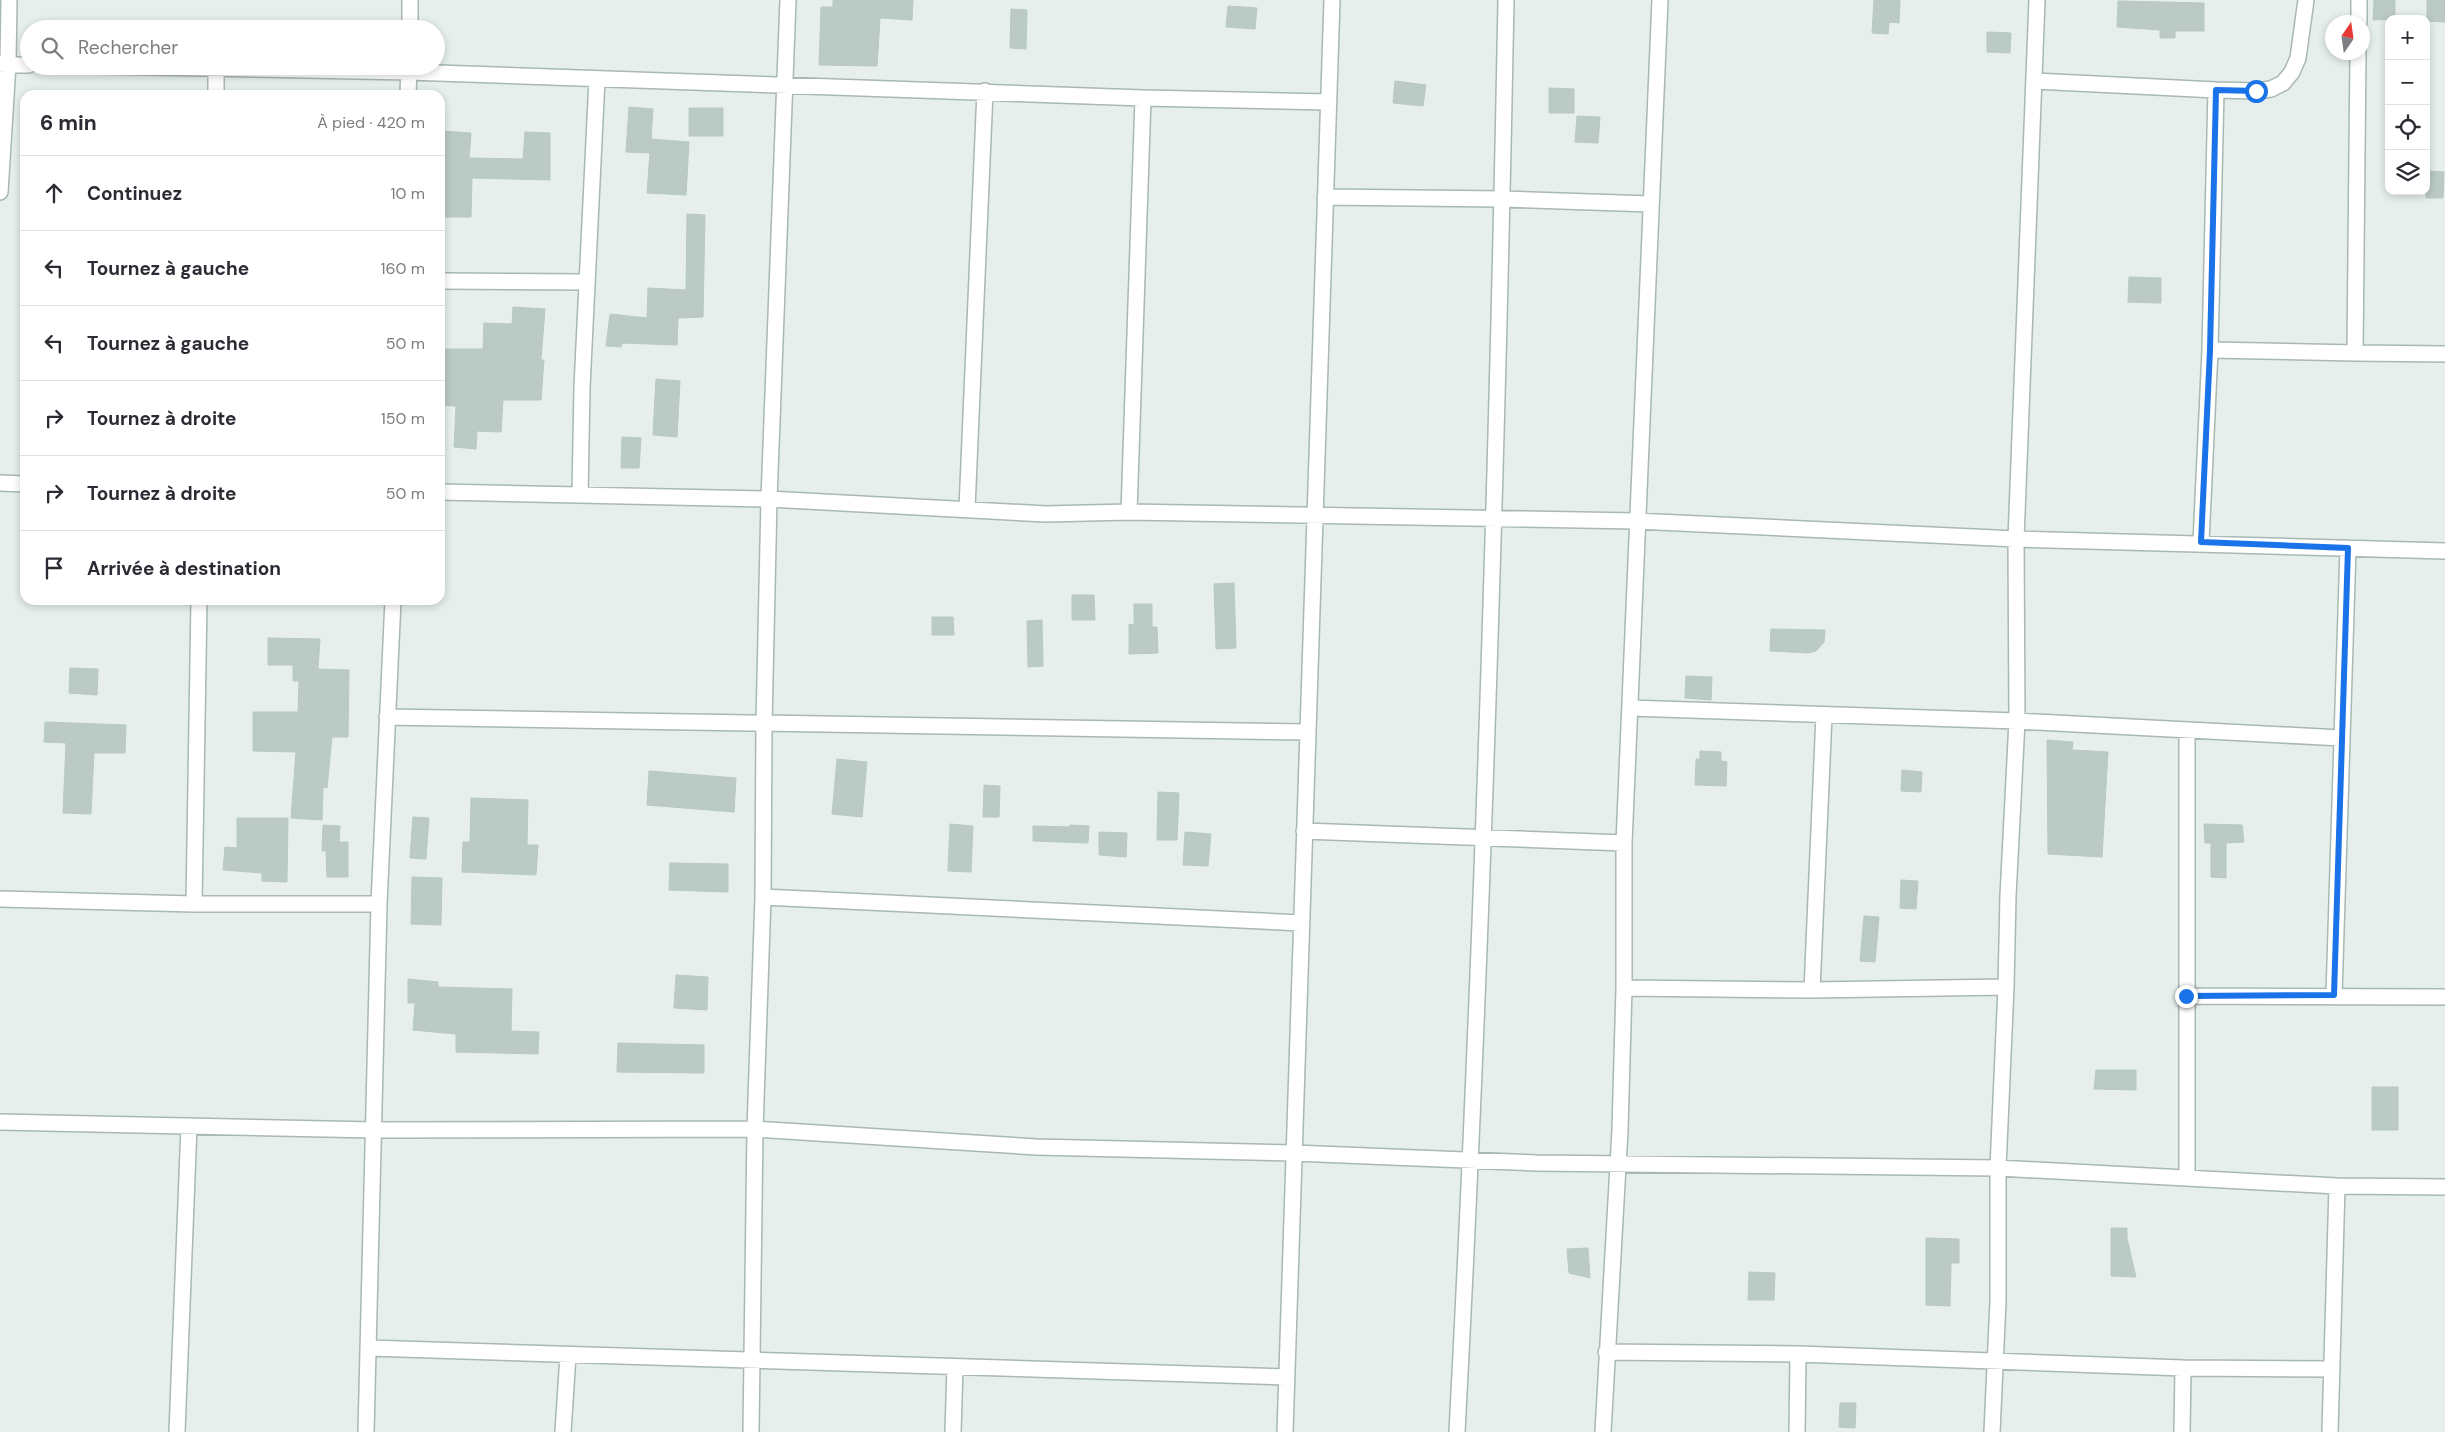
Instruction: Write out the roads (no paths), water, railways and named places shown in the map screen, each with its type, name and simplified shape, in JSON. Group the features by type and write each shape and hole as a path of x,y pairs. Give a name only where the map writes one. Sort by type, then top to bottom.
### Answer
{"street":[{"path":"0,192 4,64 9,0"},
{"path":"410,0 410,20"},
{"path":"751,1432 755,1129 763,897 764,724 769,500 788,0"},
{"path":"1285,1432 1332,0"},
{"path":"1457,1432 1471,1160 1495,517 1506,0"},
{"path":"1603,1432 1618,1163 1624,988 1624,843 1636,520 1660,0"},
{"path":"1992,1432 1996,1362 1998,1168 2008,896 2017,722 2016,538 2037,0"},
{"path":"2035,81 2216,90 2256,91 2271,89 2283,83 2292,72 2298,58 2306,0"},
{"path":"2359,0 2359,15"},
{"path":"2355,353 2358,60"},
{"path":"4,64 20,65"},
{"path":"445,71 784,86 1328,102"},
{"path":"216,75 216,90"},
{"path":"408,90 409,75"},
{"path":"580,495 597,79"},
{"path":"2201,542 2210,350 2216,90"},
{"path":"967,509 985,91"},
{"path":"1129,512 1143,98"},
{"path":"1325,197 1502,199 1650,204"},
{"path":"445,280 588,282"},
{"path":"2210,350 2445,354"},
{"path":"0,483 20,484"},
{"path":"445,492 769,500 1046,514 1129,512 1636,520 2016,538 2445,550"},
{"path":"2334,995 2348,548"},
{"path":"194,904 199,605"},
{"path":"366,1432 379,904 393,605"},
{"path":"1630,708 2017,722 2341,738"},
{"path":"1812,990 1824,714"},
{"path":"387,717 1308,732"},
{"path":"2187,730 2187,1177"},
{"path":"1304,831 1624,843"},
{"path":"763,897 1301,923"},
{"path":"0,899 194,904 379,904"},
{"path":"1624,988 1812,990 2006,987"},
{"path":"2186,996 2334,995 2445,997"},
{"path":"0,1122 374,1130 755,1129 1036,1147 1294,1153 1536,1163 1998,1168 2337,1186 2445,1187"},
{"path":"177,1432 189,1126"},
{"path":"2330,1432 2337,1186"},
{"path":"369,1348 1286,1377"},
{"path":"1606,1352 1798,1354 2183,1368 2332,1368"},
{"path":"1797,1432 1798,1354"},
{"path":"563,1432 568,1355"},
{"path":"953,1432 955,1368"},
{"path":"2182,1432 2183,1368"}]}
